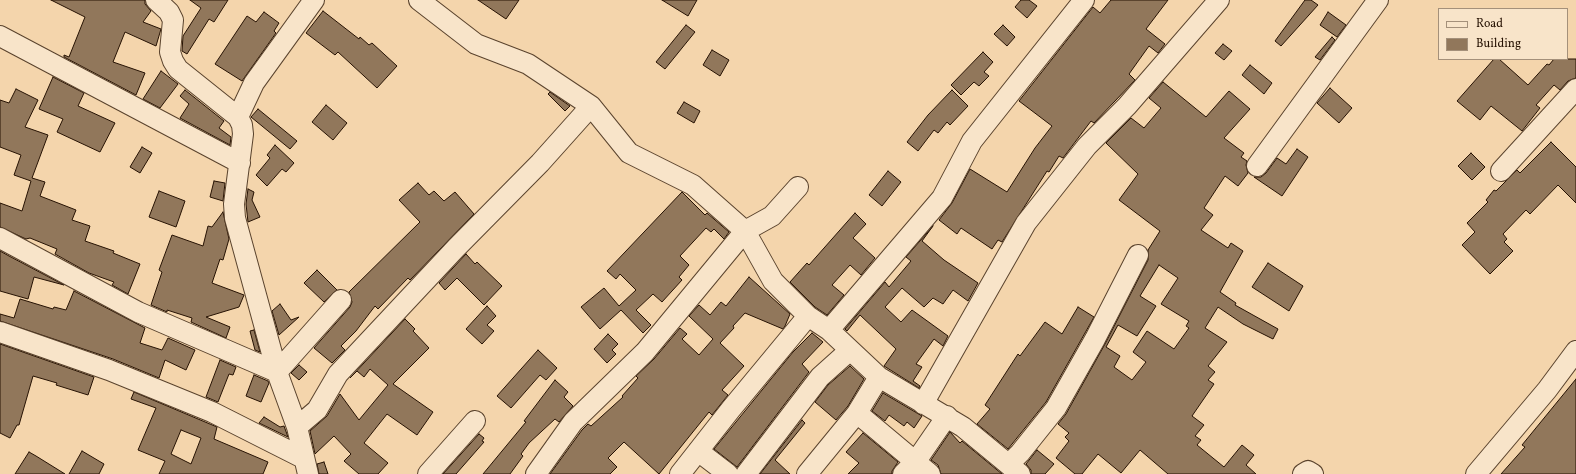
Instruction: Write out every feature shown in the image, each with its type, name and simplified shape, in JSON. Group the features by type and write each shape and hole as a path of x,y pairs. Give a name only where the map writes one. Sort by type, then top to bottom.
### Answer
{"street":[{"path":"156,0 169,12 173,20 170,52 173,61 178,68 238,118 242,125 243,134 234,204 235,218 277,372 297,427 306,466"},
{"path":"238,118 254,83 314,0"},
{"path":"829,330 942,198 972,141 1084,0"},
{"path":"923,404 1026,223 1087,146 1127,106 1219,0"},
{"path":"1257,166 1378,0"},
{"path":"431,4 476,44 528,64 591,106 629,153 692,186 745,231 773,281 808,316 829,330 850,351 879,376 923,404 947,416 1015,469 1020,454 1056,408 1095,339 1138,255"},
{"path":"0,36 240,163"},
{"path":"1501,171 1576,89"},
{"path":"297,427 317,410 338,374 456,248 540,163 591,106"},
{"path":"536,474 573,422 645,352 745,231 772,216 798,187"},
{"path":"0,238 138,312 277,372"},
{"path":"277,372 341,300"},
{"path":"680,474 808,316"},
{"path":"0,332 109,370 212,412 306,466"},
{"path":"746,474 820,378 850,351"},
{"path":"1485,471 1576,351"},
{"path":"807,474 857,413 879,376"},
{"path":"857,413 916,470 947,416"},
{"path":"428,474 476,421"},
{"path":"698,451 728,474"},
{"path":"1304,474 1308,471 1313,474"}],"building":[{"path":"51,0 145,0 145,4 151,11 143,22 161,29 156,46 125,32 113,62 145,73 136,95 64,57 64,55 69,57 85,17"},
{"path":"190,0 228,0 214,22 209,19 187,54 182,51 183,36 201,8"},
{"path":"478,0 519,0 506,19"},
{"path":"662,0 697,0 688,16"},
{"path":"1021,0 1029,0 1037,6 1027,18 1015,7"},
{"path":"1111,0 1168,0 1146,29 1165,44 1158,53 1149,46 1129,74 1135,80 1094,123 1091,121 1063,158 1059,156 1049,172 1047,171 1002,242 998,240 992,249 961,228 957,234 939,220 952,203 970,169 1007,192 1035,148 1052,126 1019,101 1093,7 1100,13"},
{"path":"1305,0 1311,0 1318,5 1281,46 1275,41"},
{"path":"323,11 359,39 360,37 369,45 372,43 397,66 377,88 338,52 335,55 306,33"},
{"path":"264,12 279,23 274,31 276,33 242,81 215,64 247,16 256,22"},
{"path":"1328,12 1346,25 1337,37 1320,25"},
{"path":"686,25 695,32 665,69 656,62"},
{"path":"1003,25 1015,37 1007,46 994,34"},
{"path":"1332,37 1335,40 1320,60 1315,57"},
{"path":"1223,44 1232,51 1224,60 1215,53"},
{"path":"712,50 729,60 720,76 703,65"},
{"path":"983,52 993,62 984,72 989,76 979,86 974,82 961,95 951,85"},
{"path":"1576,59 1576,78 1568,81 1560,90 1554,85 1536,105 1540,108 1522,131 1491,106 1480,120 1457,101 1493,60 1500,60 1528,85 1547,64 1549,65 1553,60"},
{"path":"1250,65 1272,83 1264,94 1242,75"},
{"path":"161,71 178,84 160,108 143,99"},
{"path":"53,77 84,93 78,106 115,123 100,152 57,132 63,119 39,109"},
{"path":"1163,82 1206,117 1229,91 1250,109 1224,138 1244,153 1241,157 1247,161 1246,165 1248,173 1238,186 1225,176 1204,208 1213,215 1201,230 1228,248 1231,243 1243,251 1220,292 1236,303 1235,305 1278,329 1273,339 1243,324 1218,307 1205,328 1227,342 1208,366 1215,372 1208,380 1214,384 1192,416 1204,425 1195,436 1201,440 1197,445 1224,467 1242,445 1254,455 1246,465 1256,474 1168,474 1140,450 1121,473 1098,454 1082,474 1075,474 1056,458 1069,441 1065,437 1069,433 1058,424 1066,414 1105,344 1148,260 1148,250 1160,231 1119,200 1138,174 1106,143 1131,118 1144,128 1161,108 1149,98","holes":["1159,265 1178,278 1161,304 1189,321 1186,326 1189,328 1174,349 1147,331 1133,352 1146,362 1132,380 1114,367 1120,356 1106,347 1118,325 1137,336 1156,306 1140,296"]},
{"path":"1330,88 1352,108 1339,123 1317,103"},
{"path":"16,89 38,100 25,127 48,135 32,178 45,182 40,196 76,210 72,220 90,226 85,241 114,251 113,253 140,264 128,294 112,285 114,282 89,273 55,254 57,249 30,238 26,239 0,227 0,203 22,211 31,181 14,175 21,155 0,147 0,100 9,103"},
{"path":"185,90 224,121 219,128 231,137 230,145 180,118 189,104 180,96"},
{"path":"952,90 968,106 950,125 947,122 938,133 934,130 918,151 907,142 928,115"},
{"path":"550,92 570,106 565,111 548,94"},
{"path":"684,102 700,111 694,123 677,113"},
{"path":"326,105 347,123 333,140 312,122"},
{"path":"258,109 297,141 290,149 251,117"},
{"path":"1551,142 1576,167 1576,203 1558,185 1530,214 1526,210 1503,234 1507,239 1504,242 1513,251 1490,274 1462,245 1475,232 1467,223 1488,202 1486,200 1494,190 1496,191 1517,170 1520,173"},
{"path":"275,145 294,163 286,172 282,169 267,186 256,175 270,158 267,155"},
{"path":"142,147 152,153 140,173 130,167"},
{"path":"1297,149 1308,157 1282,196 1254,177 1261,177 1266,173 1277,158 1286,164"},
{"path":"1471,153 1485,167 1472,180 1458,166"},
{"path":"888,171 901,182 882,206 869,195"},
{"path":"214,181 225,183 223,201 210,197"},
{"path":"418,183 429,195 434,191 444,201 455,192 474,214 410,280 408,278 378,309 375,306 356,331 341,346 345,350 332,363 314,348 350,307 352,302 349,292 420,222 399,200"},
{"path":"248,189 254,192 252,200 260,217 248,222 246,204"},
{"path":"159,191 185,201 176,227 149,217"},
{"path":"682,192 705,215 707,213 729,232 724,239 714,229 711,232 706,228 680,256 689,265 679,277 682,280 662,302 653,294 636,310 651,325 643,333 621,310 600,329 581,307 604,288 619,306 636,290 620,274 616,279 607,271"},
{"path":"223,212 229,239 223,260 220,259 212,283 244,295 239,307 206,317 230,327 226,338 191,322 192,318 167,310 167,312 151,305 162,272 159,270 172,235 203,246 208,226 212,227"},
{"path":"855,213 866,224 853,238 875,258 861,275 850,265 832,285 844,295 827,315 815,307 790,282 807,263 809,265"},
{"path":"933,226 922,241 944,260 978,283 968,301 953,290 943,304 933,298 924,307 902,288 885,307 901,322 912,310 948,336 943,346 934,339 916,364 922,367 913,381 920,386 919,388 884,366 896,349 860,315 847,331 845,329 885,282 889,287 911,261 906,257"},
{"path":"0,251 64,285 34,277 28,299 0,291"},
{"path":"466,254 475,264 477,262 502,286 484,305 457,278 445,290 439,283"},
{"path":"1268,263 1303,286 1289,311 1252,287"},
{"path":"317,270 337,290 324,302 304,283"},
{"path":"749,277 790,314 785,326 783,329 745,313 733,326 734,328 720,343 744,366 722,390 728,395 712,415 709,412 659,474 624,442 608,458 617,467 610,474 550,474 582,430 588,424 591,426 623,397 622,396 638,378 636,376 654,359 680,328 687,334 682,339 699,355 713,339 689,316 699,305 710,315 721,302 726,306"},
{"path":"74,291 145,328 140,343 162,350 168,338 195,350 186,370 165,360 159,378 113,359 0,321 0,314 14,318 20,299 53,309 54,307 66,310"},
{"path":"280,304 291,320 299,317 279,335 272,311"},
{"path":"487,306 496,316 487,325 494,331 482,344 466,329"},
{"path":"1078,307 1094,317 1046,402 1008,449 977,424 990,409 985,405 1018,354 1020,356 1045,322 1062,334"},
{"path":"405,319 415,329 413,331 429,348 393,384 433,412 417,435 387,414 364,443 388,463 378,474 359,474 344,461 351,454 334,436 315,454 310,431 327,416 340,394 359,420 388,385 370,369 364,377 357,371 350,378"},
{"path":"254,330 260,352 255,350 250,331"},
{"path":"812,333 823,342 802,364 809,372 737,467 714,449 793,352"},
{"path":"608,334 618,344 612,350 616,354 607,363 594,349"},
{"path":"0,344 94,377 88,395 56,385 57,383 33,376 19,425 17,425 10,438 0,433"},
{"path":"538,350 557,368 546,380 540,375 511,408 497,396"},
{"path":"220,360 236,367 233,375 229,374 218,402 206,397"},
{"path":"299,365 307,372 299,380 291,373"},
{"path":"850,366 864,379 848,406 836,420 815,402 828,385"},
{"path":"254,375 268,381 269,383 261,402 246,396"},
{"path":"1576,379 1576,474 1501,474 1525,447 1522,445"},
{"path":"555,380 568,392 564,397 573,406 559,422 555,419 529,443 521,454 523,456 510,474 483,474 526,422 524,421"},
{"path":"134,392 217,427 214,439 268,462 263,474 159,474 165,461 138,450 156,408 131,399","holes":["181,430 201,438 191,464 171,454"]},
{"path":"883,393 922,416 914,428 907,422 904,426 889,415 885,421 872,411"},
{"path":"264,417 280,427 284,426 288,437 259,423"},
{"path":"802,420 805,423 775,460 790,474 760,474"},
{"path":"950,432 960,443 962,441 1002,474 941,474 938,465 931,460"},
{"path":"863,433 898,462 892,471 892,474 848,474 859,463 846,452"},
{"path":"479,434 484,438 482,441 484,442 456,474 443,474"},
{"path":"1037,450 1054,464 1045,474 1031,474 1031,470 1026,464"},
{"path":"82,451 104,464 99,474 69,474"},
{"path":"29,452 36,456 65,474 15,474"},
{"path":"324,462 328,474 319,474 317,464"}]}
